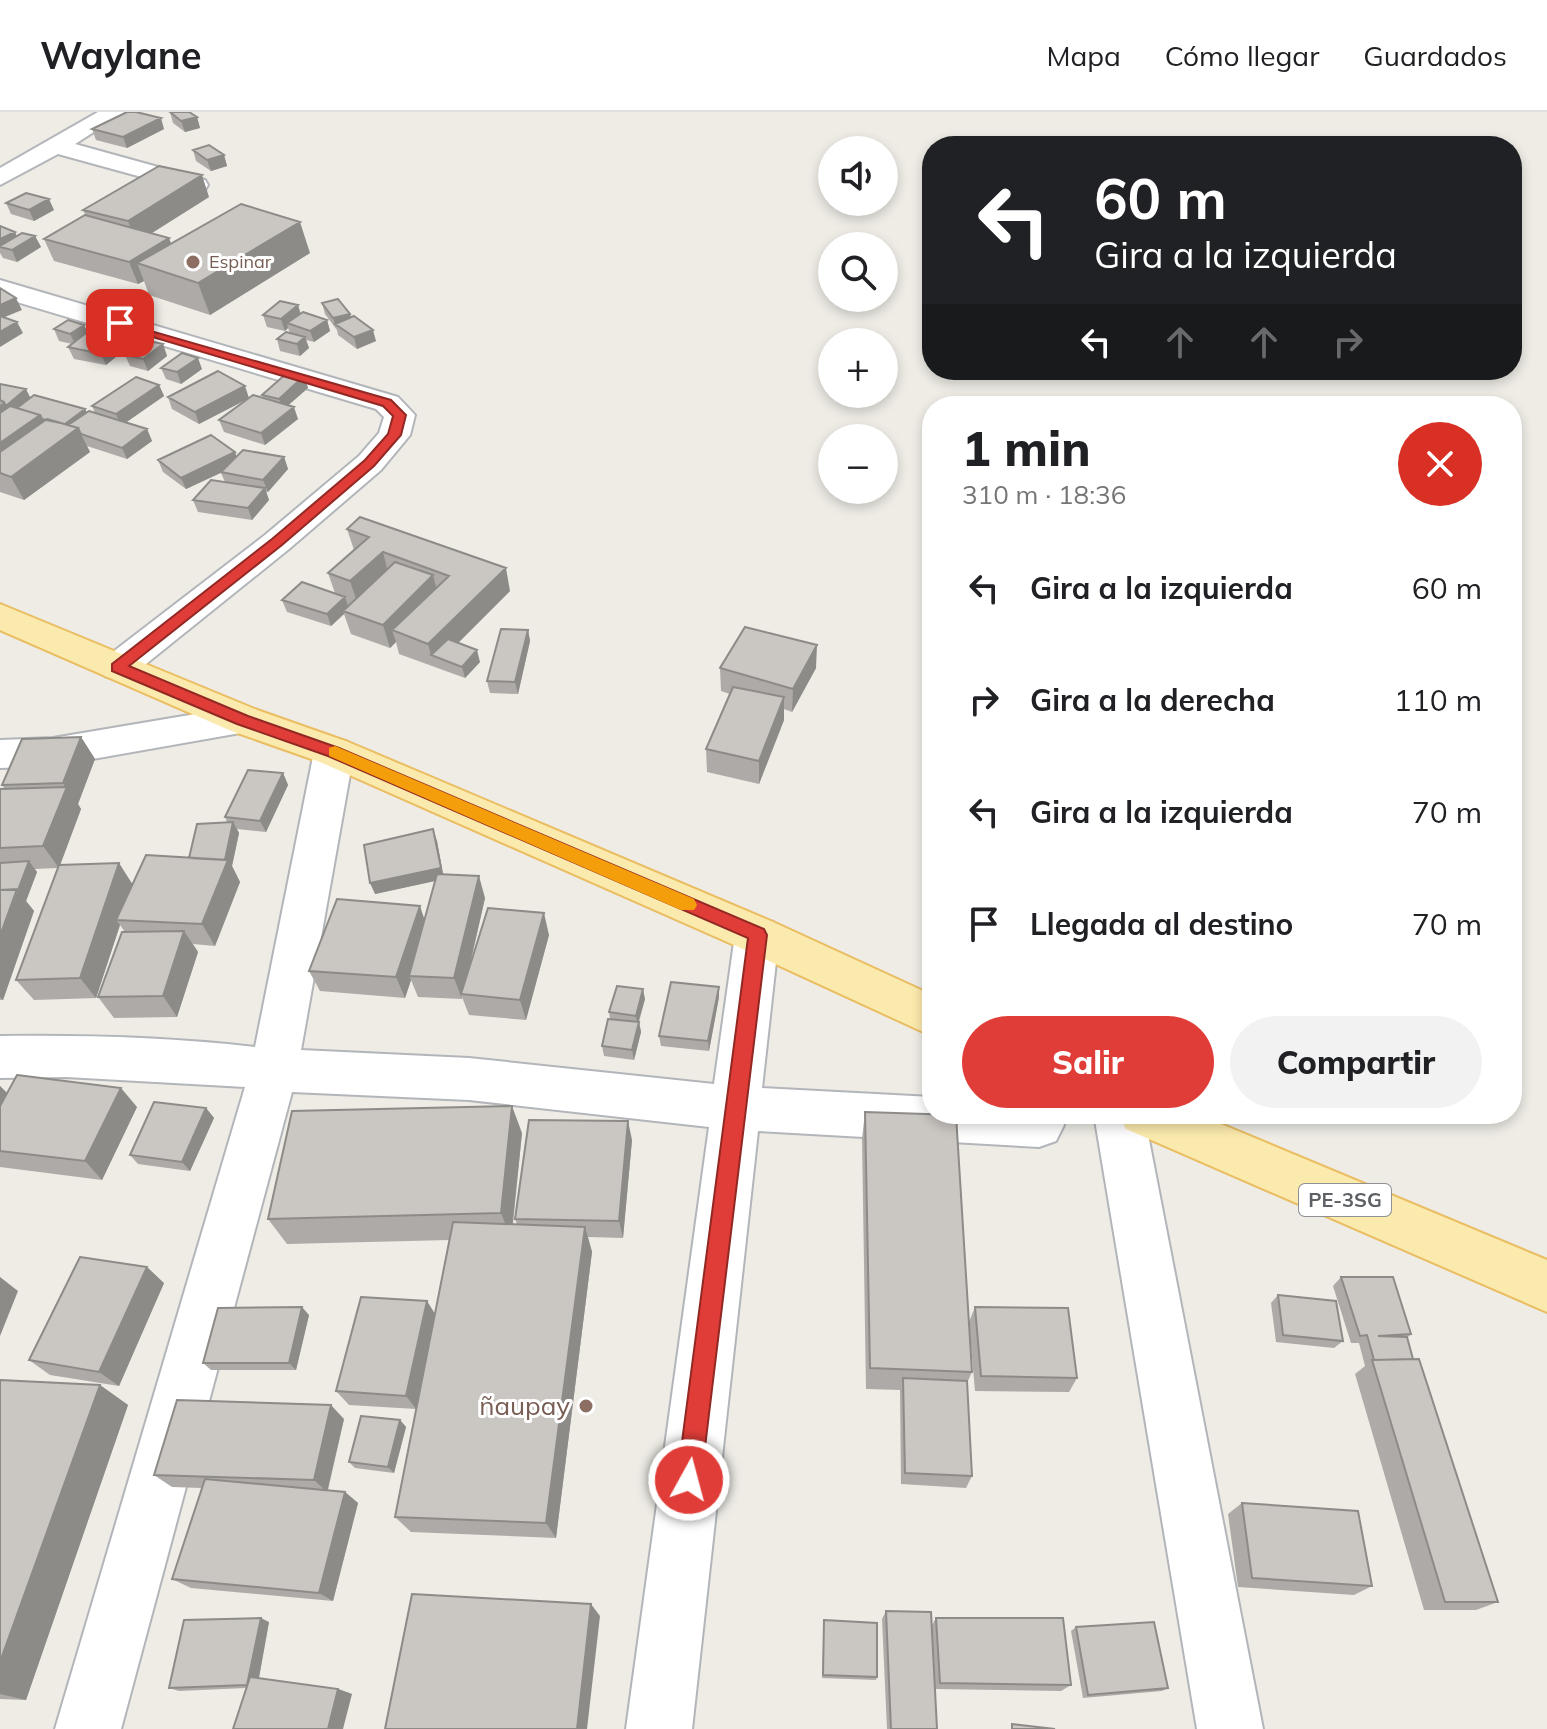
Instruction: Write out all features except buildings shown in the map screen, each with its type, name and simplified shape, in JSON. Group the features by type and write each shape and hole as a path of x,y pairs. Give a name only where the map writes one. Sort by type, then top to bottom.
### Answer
{"main road":[{"path":"0,616 243,720 334,752 757,935 922,1011"},
{"name":"PE-3SG","path":"1166,1124 1547,1286"}],"street":[{"path":"0,178 114,112"},
{"path":"55,146 196,185"},
{"path":"0,288 387,403 400,415 394,435 370,463 277,542 118,667"},
{"path":"0,754 53,752 243,720"},
{"path":"88,1729 274,1070 334,752"},
{"path":"659,1729 757,935"},
{"path":"0,1057 66,1056 209,1062 274,1070 469,1079 735,1108 922,1118"},
{"path":"1021,1124 1039,1125"},
{"path":"1121,1124 1230,1729"}],"slow traffic":[{"path":"335,752 688,905"}],"place":[{"name":"Espinar","path":"193,262"},
{"name":"ñaupay","path":"586,1406"}],"route":[{"path":"120,323 387,403 400,415 394,435 370,463 277,542 118,667 243,720 334,752 757,935 689,1480"}]}
